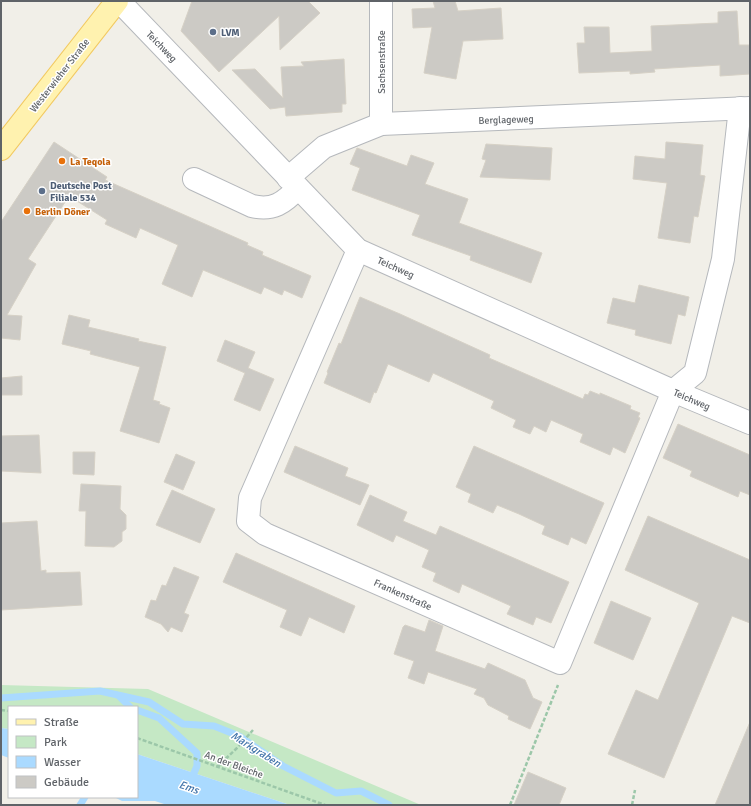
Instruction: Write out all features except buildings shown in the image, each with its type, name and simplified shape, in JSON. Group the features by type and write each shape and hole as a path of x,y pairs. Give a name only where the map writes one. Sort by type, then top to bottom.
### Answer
{"main road":[{"name":"Westerwieher Straße","path":"1,150 118,1"}],"street":[{"name":"Teichweg","path":"118,1 245,131 358,250 673,391 750,423"},
{"name":"Sachsenstraße","path":"381,1 381,124"},
{"name":"Berglageweg","path":"194,179 252,206 261,208 282,203 293,183 324,147 381,124 745,108 723,258 695,373 673,391"},
{"name":"Frankenstraße","path":"358,250 250,498 248,521 265,534 560,663"},
{"path":"560,663 673,391"}],"path":[{"path":"510,805 560,681 560,663"},
{"path":"217,766 238,748 253,730"},
{"name":"An der Bleiche","path":"138,738 325,805"},
{"path":"632,805 635,790"}],"green space":[{"path":"1,685 148,689 421,805 290,805 138,754 138,706 8,706 8,729 1,728"}],"water":[{"path":"1,728 8,729 8,758 1,755"},
{"name":"Ems","path":"138,754 290,805 167,805 155,801 122,801 116,798 138,798"}],"waterway":[{"name":"Markgraben","path":"1,698 100,691 149,702 183,724 214,726 239,736 283,766 336,793 361,791 389,805"},
{"path":"119,696 129,706"},
{"name":"Ems","path":"138,710 159,718 197,753 197,766 191,780"},
{"path":"80,805 84,798"}],"place":[{"name":"LVM","path":"213,32"},
{"name":"La Teqola","path":"62,161"},
{"name":"Deutsche Post Filiale 534","path":"42,191"},
{"name":"Berlin Döner","path":"27,211"}]}
